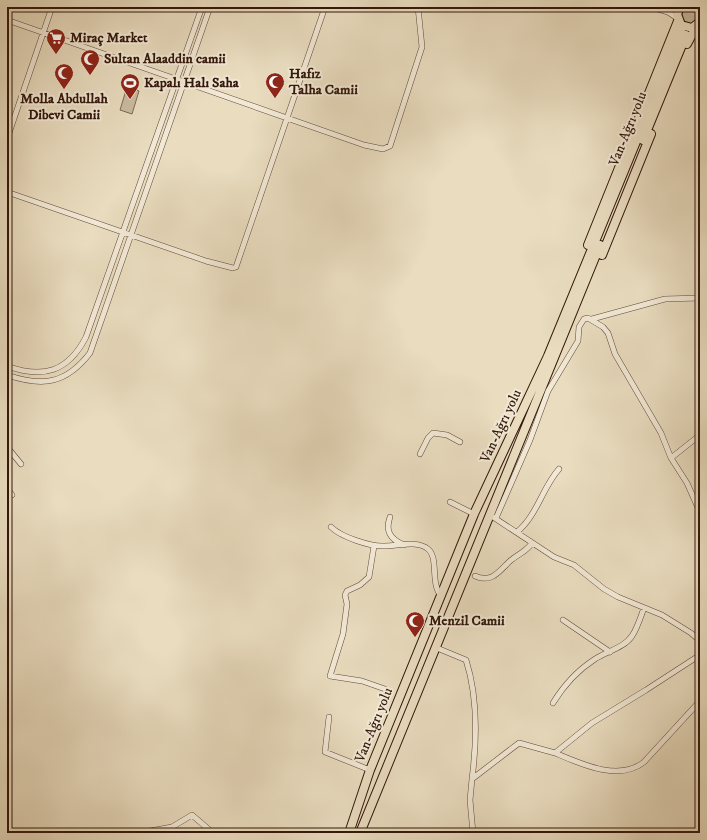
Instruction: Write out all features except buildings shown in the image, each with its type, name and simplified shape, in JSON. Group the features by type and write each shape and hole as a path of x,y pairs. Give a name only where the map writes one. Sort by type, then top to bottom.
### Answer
{"highway":[{"path":"360,833 493,517 561,332 567,297 678,20 680,7"},
{"path":"678,20 684,27 698,24"},
{"path":"561,332 584,299 683,54 698,24"},
{"name":"Van-Ağrı yolu","path":"349,833 370,770 474,514 548,356 561,332 683,34"}],"street":[{"path":"7,139 52,7"},
{"path":"7,366 24,372 47,372 70,360 80,349 86,337 202,7"},
{"path":"7,375 33,382 47,381 58,378 80,365 90,353 210,7"},
{"path":"7,192 122,233 227,268 236,267 288,118 324,7"},
{"path":"7,20 288,118 383,149 390,146 422,46 418,7"},
{"path":"651,7 668,12 678,20"},
{"path":"700,298 665,299 592,319 584,319 579,327 578,341 548,391 530,440 493,517 554,557 574,565 604,589 678,624 700,641"},
{"path":"592,319 608,333 615,354 661,433 671,458 687,483 700,512"},
{"path":"420,454 428,438 433,433 447,435 460,442"},
{"path":"671,458 700,435"},
{"path":"7,446 21,464"},
{"path":"517,532 531,516 559,469"},
{"path":"7,488 12,495"},
{"path":"693,497 700,501"},
{"path":"450,502 474,514"},
{"path":"390,517 387,527 388,531 396,540 405,545"},
{"path":"331,527 338,532 374,546 422,546 430,550 434,564 437,588 441,596"},
{"path":"475,576 482,578 498,574 509,562 527,551 532,543"},
{"path":"374,546 368,577 360,585 347,591 345,595 347,604 344,634 330,676 359,680 385,689"},
{"path":"553,703 561,690 577,674 596,658 610,652 632,636 644,608"},
{"path":"563,620 610,652"},
{"path":"437,648 466,660 470,673 474,705 476,750 470,800 473,833"},
{"path":"555,754 592,723 700,655"},
{"path":"472,779 519,743 614,772 636,769 700,701"},
{"path":"329,718 325,752 370,770"},
{"path":"139,833 172,826 192,815 214,833"}],"shaded area":[{"path":"687,7 693,7 698,12 696,21 693,23 687,23 682,18 682,12"},
{"name":"Kapalı Halı Saha","path":"127,87 139,91 132,114 120,110"}],"tunnel":[{"path":"681,32 691,7"},
{"path":"686,35 697,7"}],"place":[{"name":"Miraç Market","path":"56,55"},
{"name":"Sultan Alaaddin camii","path":"90,76"},
{"name":"Molla Abdullah Dibevi Camii","path":"64,90"},
{"name":"Hafız Talha Camii","path":"275,99"},
{"name":"Kapalı Halı Saha","path":"130,100"},
{"name":"Menzil Camii","path":"415,638"}]}
